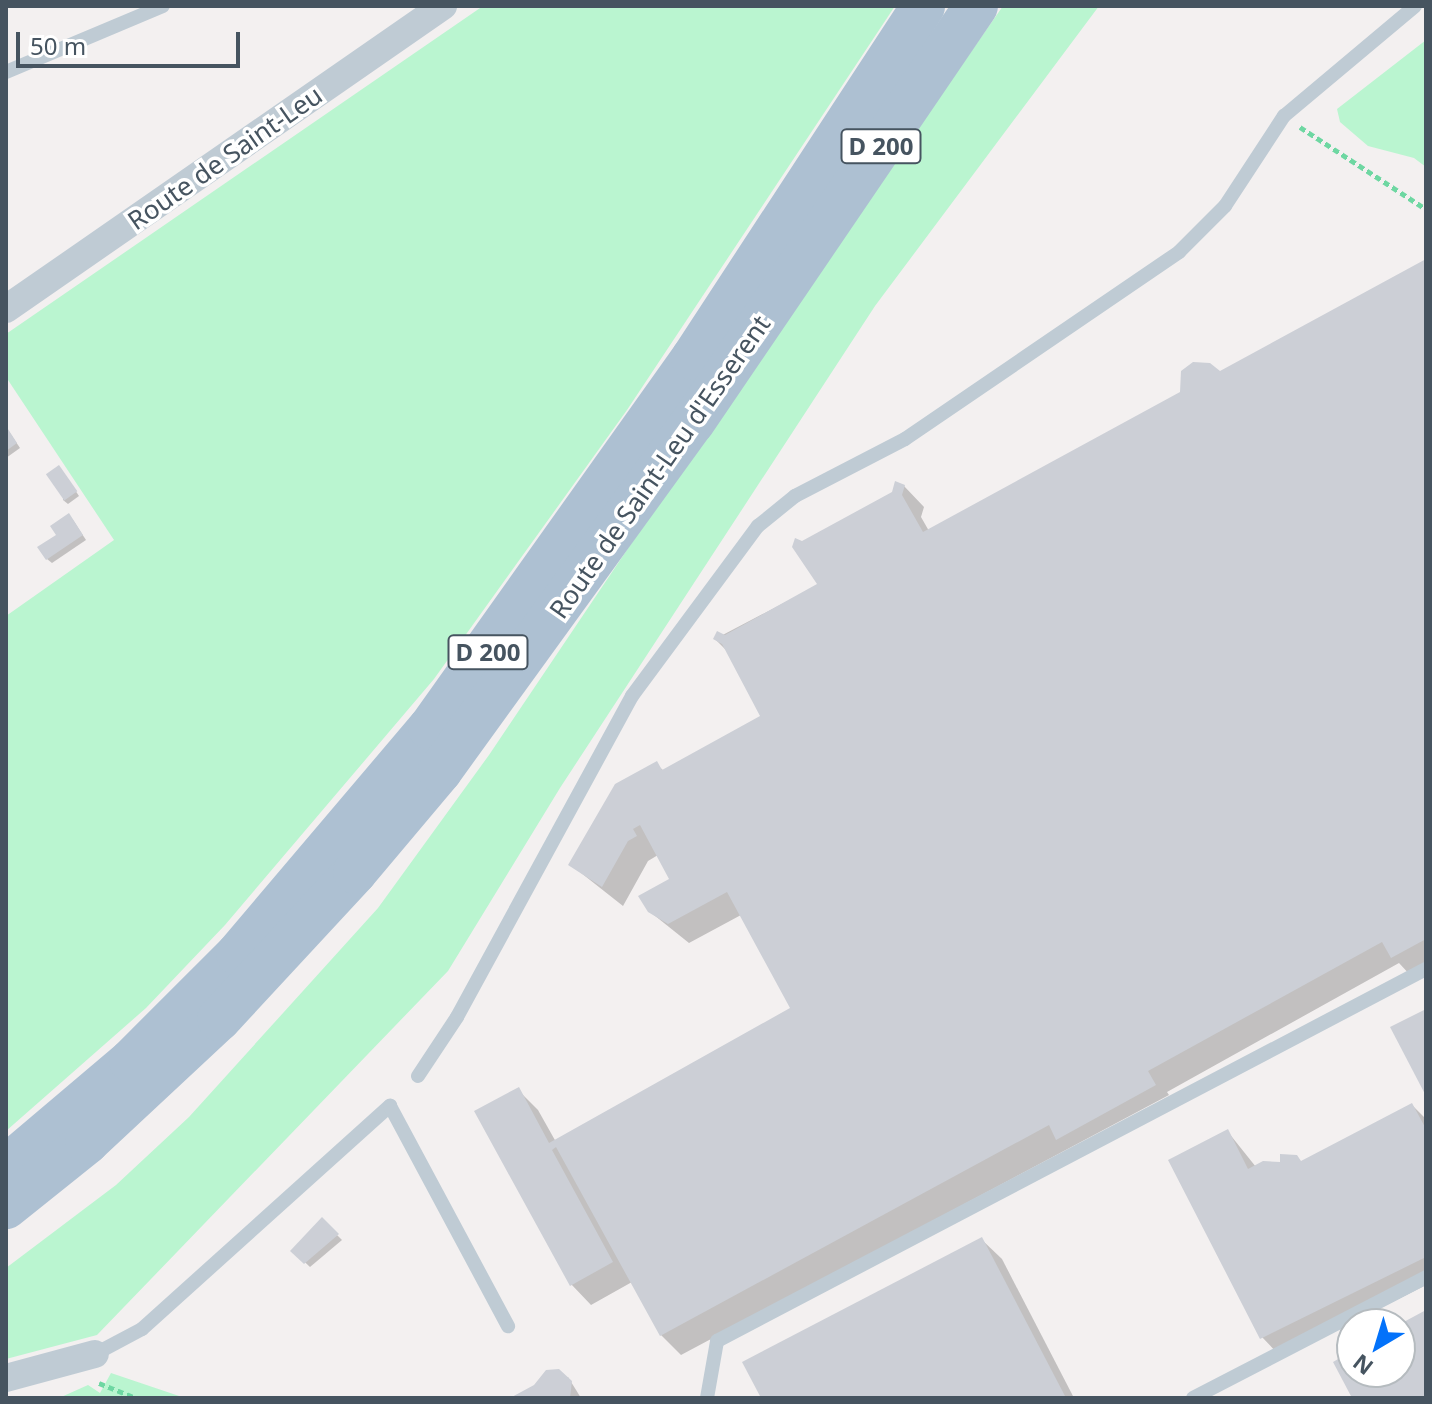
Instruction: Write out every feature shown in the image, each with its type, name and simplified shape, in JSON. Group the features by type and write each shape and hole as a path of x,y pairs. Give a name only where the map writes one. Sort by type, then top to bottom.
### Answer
{"main road":[{"name":"Route de Saint-Leu d'Esserent","path":"6,1167 131,1061 238,954 430,728 671,390 923,6"},
{"name":"Route de Saint-Leu d'Esserent","path":"6,1207 87,1142 219,1019 355,872 440,771 676,447 976,6"}],"street":[{"name":"Route de Saint-Leu","path":"6,309 443,6"},
{"path":"6,1378 95,1354"}],"lane":[{"path":"6,72 163,6"},
{"path":"418,1076 457,1017 632,696 758,526 795,496 905,439 1179,252 1225,206 1284,116 1415,6"},
{"path":"707,1398 717,1341 1426,969"},
{"path":"95,1354 142,1329 390,1106 508,1326"},
{"path":"1193,1398 1426,1277"}],"path":[{"path":"1284,116 1426,209"}],"green space":[{"path":"483,6 895,6 627,410 434,679 225,925 146,1008 6,1131 6,616 114,540 6,377 6,334"},
{"path":"1003,6 1099,6 875,306 560,788 448,971 97,1335 6,1359 6,1268 116,1185 189,1117 378,908 489,755 748,370"},
{"path":"1426,40 1426,167 1414,158 1368,146 1340,122 1337,109"},
{"path":"111,1373 185,1398 59,1398 88,1385 100,1393"}],"building":[{"path":"1426,259 1426,939 1391,958 1382,942 1148,1071 1156,1085 1056,1140 1049,1125 660,1336 556,1147 552,1150 613,1262 570,1286 474,1111 519,1087 549,1143 790,1008 727,892 668,924 648,912 638,896 669,879 640,825 633,829 637,836 628,841 602,887 568,865 615,784 657,761 662,770 760,716 722,644 713,639 717,631 725,635 817,584 792,547 795,538 802,541 892,492 895,481 905,485 902,495 923,532 1180,392 1181,371 1193,362 1210,363 1220,371"},
{"path":"6,426 17,443 6,451"},
{"path":"59,465 77,491 64,500 46,474"},
{"path":"69,513 83,535 46,560 37,547 56,535 50,526"},
{"path":"1426,1009 1426,1096 1390,1027"},
{"path":"1412,1103 1426,1129 1426,1257 1260,1339 1168,1160 1228,1129 1248,1169 1263,1161 1280,1162 1280,1154 1297,1155 1301,1161"},
{"path":"322,1217 339,1234 304,1264 290,1251"},
{"path":"982,1237 1066,1398 761,1398 742,1362"},
{"path":"1426,1310 1426,1398 1352,1398 1347,1388 1416,1388 1416,1315"},
{"path":"559,1369 572,1381 570,1398 510,1398 534,1385 546,1370"}]}
